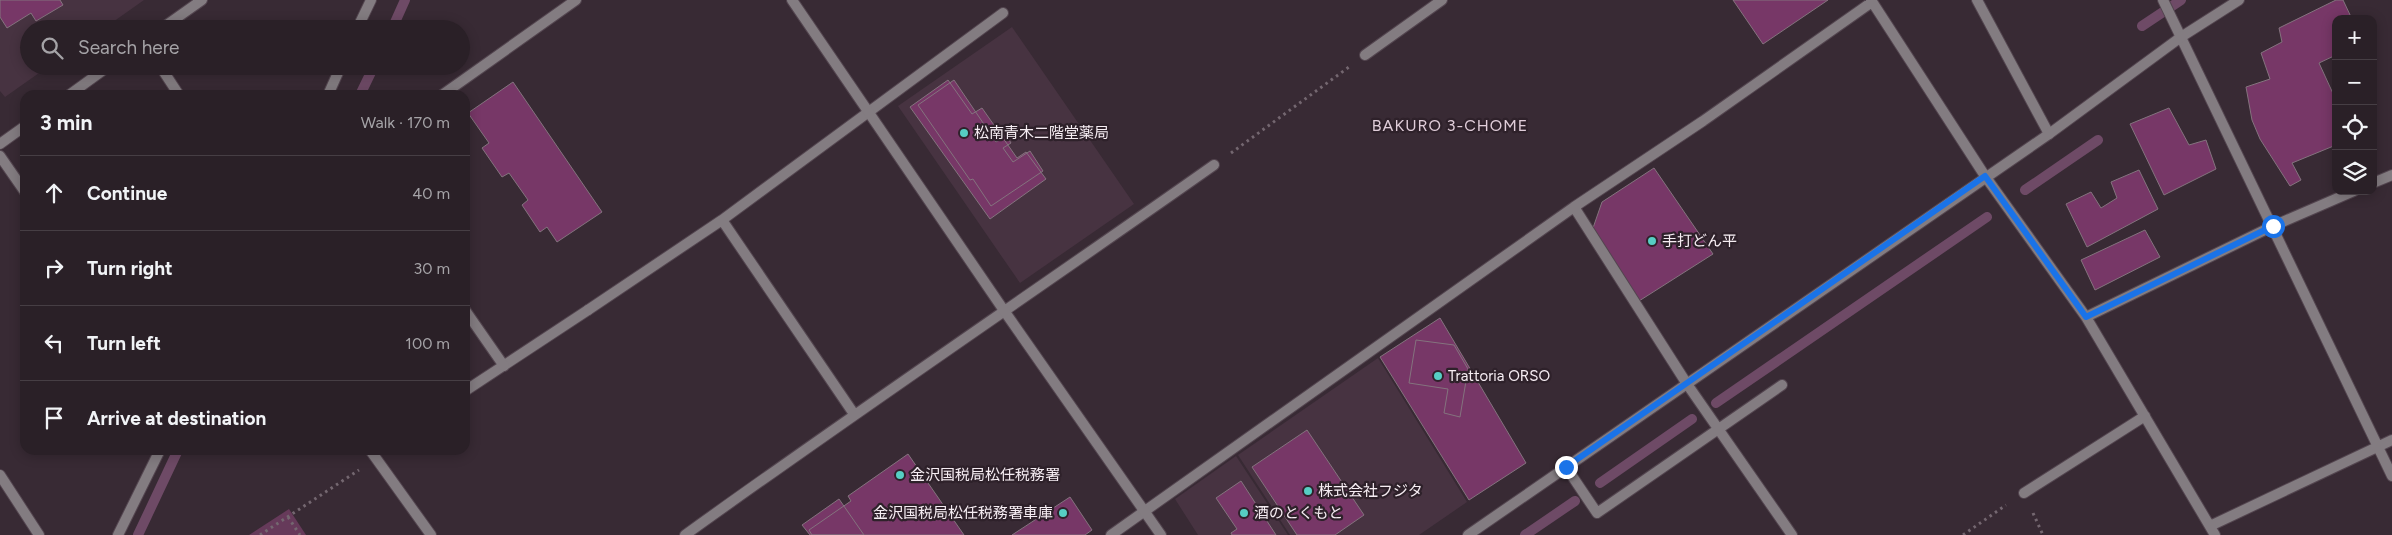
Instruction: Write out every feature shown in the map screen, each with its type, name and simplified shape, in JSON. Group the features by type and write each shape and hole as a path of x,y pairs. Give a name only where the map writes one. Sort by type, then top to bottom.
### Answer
{"street":[{"path":"174,20 202,0"},
{"path":"361,20 371,0"},
{"path":"449,90 576,0"},
{"path":"792,0 1005,312 1161,535"},
{"path":"1365,55 1442,0"},
{"path":"1977,0 2049,134"},
{"path":"2163,0 2392,476"},
{"path":"1468,535 1985,176 2049,134 2181,37 2239,0"},
{"path":"1111,535 1574,207 1703,121 1871,1 1985,176 2086,317 2213,531 2392,440"},
{"path":"470,388 722,220 869,114 1003,13"},
{"path":"75,90 96,75"},
{"path":"166,75 177,90"},
{"path":"330,90 337,75"},
{"path":"0,144 20,130"},
{"path":"0,156 20,185"},
{"path":"685,535 854,414 1005,312 1214,165"},
{"path":"2377,181 2392,175"},
{"path":"2086,317 2273,226 2345,195"},
{"path":"1574,207 1687,384 1792,535"},
{"path":"722,220 854,414"},
{"path":"470,317 504,366"},
{"path":"1566,467 1597,512 1782,386"},
{"path":"2024,493 2145,416"},
{"path":"118,535 158,455"},
{"path":"374,455 431,535"},
{"path":"0,474 39,535"}],"path":[{"path":"1214,165 1365,55"},
{"path":"260,535 288,517 368,455"},
{"path":"1963,535 2024,493"},
{"path":"288,517 300,535"}],"shaded area":[{"path":"0,0 144,0 116,20 20,20 20,75 36,75 5,97 0,91"},
{"name":"松南青木二階堂薬局","path":"1012,27 1134,204 1020,283 898,106"},
{"name":"株式会社フジタ","path":"1378,358 1467,502 1419,535 1290,535 1238,455"},
{"name":"酒のとくもと","path":"1236,456 1288,535 1198,535 1175,499"},
{"path":"289,509 306,535 249,535"}],"building":[{"path":"0,0 60,0 63,5 38,20 35,20 31,13 7,28 0,17"},
{"path":"1733,0 1828,0 1763,44"},
{"path":"2336,0 2343,0 2350,15 2332,15 2332,57 2319,63 2332,91 2332,147 2292,163 2301,180 2290,186 2260,139 2252,120 2246,87 2270,79 2261,53 2282,42 2279,28"},
{"name":"松南青木二階堂薬局","path":"948,80 972,114 982,108 1017,158 1026,152 1046,179 990,219 910,107"},
{"name":"松南青木二階堂薬局","path":"954,80 996,142 1006,135 1011,143 1003,148 1013,162 1030,151 1043,171 991,206 973,179 970,180 918,105"},
{"path":"513,82 602,212 557,242 547,227 540,232 522,205 528,200 509,173 502,177 482,148 489,143 470,116 470,112"},
{"path":"2169,108 2189,145 2206,140 2216,169 2164,195 2130,124"},
{"name":"手打どん平","path":"1654,168 1713,254 1639,301 1593,228 1602,202"},
{"path":"2139,170 2158,209 2087,247 2066,204 2091,192 2101,208 2117,198 2111,182"},
{"path":"2145,230 2160,257 2095,290 2081,260"},
{"name":"Trattoria ORSO","path":"1440,318 1526,463 1469,500 1380,357"},
{"name":"Trattoria ORSO","path":"1416,340 1454,345 1468,369 1460,417 1444,413 1448,389 1409,383"},
{"name":"株式会社フジタ","path":"1307,430 1364,515 1335,535 1297,535 1252,467"},
{"name":"金沢国税局松任税務署","path":"908,454 964,535 812,535 809,530 851,501 848,496"},
{"name":"酒のとくもと","path":"1241,481 1276,535 1232,535 1231,533 1237,529 1216,498"},
{"name":"金沢国税局松任税務署車庫","path":"1070,497 1092,530 1085,535 1012,535"},
{"path":"839,499 864,535 810,535 802,525"}],"waterway":[{"path":"396,20 405,0"},
{"path":"2142,26 2181,0"},
{"path":"362,90 370,75"},
{"path":"2025,190 2098,140"},
{"path":"1716,403 1987,217"},
{"path":"1600,483 1692,419"},
{"path":"138,535 176,455"},
{"path":"1525,535 1575,501"}],"place":[{"name":"松南青木二階堂薬局","path":"964,133"},
{"name":"手打どん平","path":"1652,241"},
{"name":"Trattoria ORSO","path":"1438,376"},
{"name":"金沢国税局松任税務署","path":"900,475"},
{"name":"株式会社フジタ","path":"1308,491"},
{"name":"金沢国税局松任税務署車庫","path":"1063,513"},
{"name":"酒のとくもと","path":"1244,513"}],"district":[{"name":"BAKURO 3-CHOME","path":"1450,125"}],"route":[{"path":"1566,467 1985,176 2086,317 2273,226"}]}
